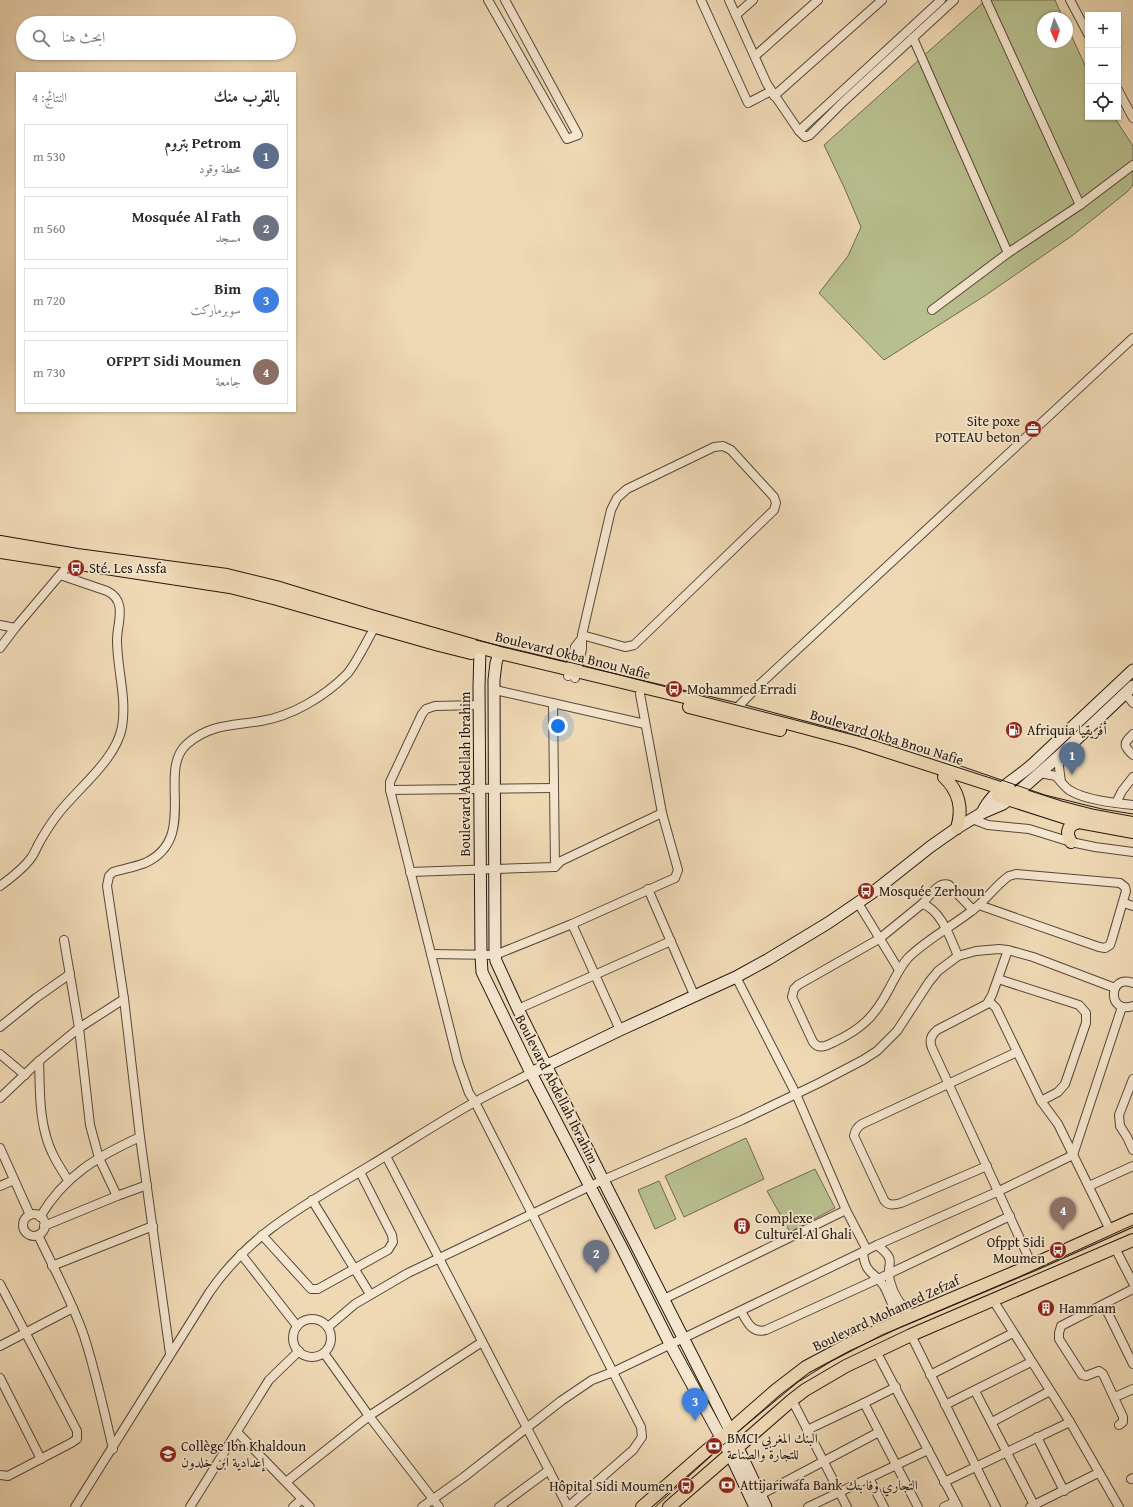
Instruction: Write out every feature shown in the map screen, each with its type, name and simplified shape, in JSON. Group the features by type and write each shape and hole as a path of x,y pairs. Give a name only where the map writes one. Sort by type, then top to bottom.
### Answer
{"main road":[{"name":"Boulevard Okba Bnou Nafie","path":"0,542 77,555 227,575 276,587 498,656 866,744 998,792"},
{"name":"Boulevard Okba Bnou Nafie","path":"0,552 230,587 439,645 480,651"},
{"name":"Boulevard Okba Bnou Nafie","path":"572,674 640,694 732,713 944,777 1013,796 1077,812 1133,823"},
{"path":"944,777 953,786 958,798 960,810 956,828"},
{"name":"Boulevard Okba Bnou Nafie","path":"1013,796 1079,822 1133,832"},
{"path":"1071,842 1068,836 1068,830 1072,825 1079,822"},
{"name":"Boulevard Mohamed Zefzaf","path":"642,1507 776,1390 806,1367 843,1347 899,1321 1032,1265 1133,1220"},
{"path":"669,1507 792,1400 826,1377 876,1351 1133,1240"}],"street":[{"path":"488,0 567,139 578,135 505,0"},
{"path":"701,0 748,103 773,93 882,0"},
{"path":"729,0 773,93 799,131 805,137 810,135 954,0"},
{"path":"736,15 752,0"},
{"path":"755,56 818,0"},
{"path":"799,131 941,0"},
{"path":"986,0 1080,205"},
{"path":"1070,0 1085,28"},
{"path":"913,38 1008,253"},
{"path":"1121,96 1133,118"},
{"path":"932,310 1008,253 1080,205 1133,165"},
{"path":"732,713 759,685 869,582 1133,338"},
{"path":"572,674 582,649 582,637 612,510 617,498 627,489 714,447 723,446 731,450 774,497 776,504 774,510 634,645 625,647 582,637"},
{"path":"0,648 70,563"},
{"path":"0,886 26,865 33,856 57,815 109,757 117,744 122,727 122,692 117,639 121,613 116,598 113,594 107,591 60,575"},
{"path":"0,625 15,628"},
{"path":"170,1354 107,880 113,872 133,867 149,860 160,853 168,844 176,811 176,764 182,750 186,745 207,730 277,718 290,714 324,693 348,673 375,627"},
{"name":"Boulevard Abdellah Ibrahim","path":"480,651 480,870 482,972 531,1073 670,1344 721,1439 734,1451 766,1507"},
{"name":"Boulevard Abdellah Ibrahim","path":"498,656 494,680 495,956 518,1009 730,1431 734,1451 755,1507"},
{"path":"977,816 998,792 1033,764 1133,670"},
{"path":"495,690 645,724"},
{"path":"430,954 495,956 572,924 675,878 678,870 662,813 640,694"},
{"path":"75,1507 113,1449 154,1383 170,1354 218,1279 241,1254 262,1235 312,1200 475,1102 620,1030 736,978 798,942 858,903 956,828 996,807 1013,796 1131,694"},
{"path":"553,703 555,867"},
{"path":"386,1156 568,1507 633,1450 642,1437 641,1426 531,1214 475,1102 469,1093 458,1062 390,790 390,782 422,714 426,709 435,706 479,705"},
{"path":"1133,734 1125,744 1127,750 1133,755"},
{"path":"1059,756 1061,783"},
{"path":"1040,773 1056,776 1061,783 1077,794 1116,803 1133,805"},
{"path":"1116,803 1122,791 1133,776"},
{"path":"390,790 554,788"},
{"path":"410,872 555,867 561,861 662,813"},
{"path":"977,816 988,825 1018,827 1034,830 1071,842 1133,852"},
{"path":"976,908 949,885 945,884 938,886 922,904 879,939 798,985 792,994 793,1000 815,1045 820,1048 829,1045 866,1023 879,1006 899,970 914,953 976,908 1006,878 1016,874 1120,883 1126,889 1124,903 1110,943 1104,948 976,908"},
{"path":"648,889 695,997"},
{"path":"858,903 899,970"},
{"path":"1124,903 1133,906"},
{"path":"922,904 935,912 947,929 958,956"},
{"path":"572,924 620,1030"},
{"path":"64,940 79,1028 90,1125 99,1158 117,1196"},
{"path":"518,1009 671,941"},
{"path":"328,1327 355,1304 370,1294 438,1258 603,1180 735,1123 856,1063 877,1050 903,1023 929,982 938,971 958,956 976,951 999,949 1008,950 1061,966 1115,988"},
{"path":"1008,950 989,1001 981,1008 940,1028 932,1035 930,1041 1032,1265"},
{"path":"0,1027 36,998 70,974"},
{"path":"736,978 796,1094 865,1251 864,1261 867,1269 883,1286 899,1321"},
{"path":"998,979 1079,1005 1086,1013 1086,1023 1065,1084 1058,1092 1041,1101"},
{"path":"1132,980 1122,982 1115,988 1114,999 1122,1007 1129,1008 1133,1006"},
{"path":"0,1098 39,1061 79,1028 124,999"},
{"path":"989,1001 996,1008 1041,1101 1058,1124 1110,1230"},
{"path":"422,1507 464,1477 578,1388 592,1380 613,1372 877,1245 1073,1156 1122,1007"},
{"path":"987,1166 901,1203 886,1203 854,1136 854,1132 857,1127 862,1124 1017,1052"},
{"path":"0,1054 25,1075"},
{"path":"39,1061 42,1117 46,1136 55,1159 68,1180"},
{"path":"1133,1078 1119,1120 1120,1126 1130,1135 1133,1150"},
{"path":"40,1217 68,1180 113,1149 140,1137"},
{"path":"0,1148 30,1215"},
{"path":"1089,1186 1133,1166"},
{"path":"262,1235 311,1289 318,1289 388,1250 393,1242 392,1235 360,1172"},
{"path":"0,1186 14,1180"},
{"path":"44,1226 147,1185"},
{"path":"312,1200 370,1294"},
{"path":"664,1299 846,1210"},
{"path":"30,1215 37,1215 40,1217 43,1219 44,1226 42,1232 38,1235 29,1235 24,1230 23,1226 25,1220 30,1215"},
{"path":"741,1311 749,1325 754,1330 761,1331 878,1279 1010,1216"},
{"path":"52,1266 153,1226"},
{"path":"38,1235 73,1308 84,1336 113,1449"},
{"path":"877,1245 889,1255 889,1279 893,1290 902,1306 912,1316"},
{"path":"1115,1248 1133,1289 1104,1306 1060,1326 1059,1336 1082,1375 1086,1376 1097,1371 1102,1372 1115,1397 1123,1417 1123,1421 1119,1425"},
{"path":"241,1254 297,1326"},
{"path":"0,1284 77,1431 77,1439 8,1476 0,1475"},
{"path":"993,1300 1070,1422 1116,1506"},
{"path":"1104,1306 1133,1364"},
{"path":"0,1346 73,1308"},
{"path":"313,1319 321,1321 328,1327 331,1340 324,1353 318,1356 311,1357 304,1355 294,1344 293,1334 297,1326 304,1320 313,1319"},
{"path":"930,1375 1013,1333"},
{"path":"912,1335 930,1375 996,1507"},
{"path":"286,1482 369,1416 482,1342"},
{"path":"190,1507 269,1380 299,1351"},
{"path":"876,1351 956,1504 944,1507"},
{"path":"324,1353 369,1416 439,1507"},
{"path":"946,1405 1032,1362"},
{"path":"0,1378 41,1459"},
{"path":"807,1430 896,1387"},
{"path":"1115,1397 1133,1389"},
{"path":"975,1390 1007,1452 1032,1506 1098,1473"},
{"path":"992,1422 1050,1391"},
{"path":"792,1400 847,1507"},
{"path":"864,1403 918,1507"},
{"path":"944,1482 1070,1422"},
{"path":"237,1432 310,1507"},
{"path":"760,1495 879,1432"},
{"path":"1037,1437 1064,1490"},
{"path":"808,1507 928,1450"},
{"path":"499,1507 549,1470"},
{"path":"869,1478 884,1507"},
{"path":"293,1507 302,1499"}],"green space":[{"path":"986,0 1055,0 1060,12 1037,12 1037,48 1073,48 1073,39 1085,65 1085,120 1116,120 1133,146 1133,185 1127,192 1073,235 986,295 884,360 819,293 848,256 861,227 824,145"},
{"path":"746,1138 764,1179 684,1217 665,1176"},
{"path":"815,1169 835,1208 790,1232 767,1191"},
{"path":"659,1181 676,1219 655,1229 638,1190"}],"tram line":[{"path":"476,640 585,666 920,752 1045,795 1102,809 1133,814"},
{"path":"655,1507 733,1436 798,1382 830,1362 882,1335 1021,1276 1133,1225"}],"place":[{"name":"Site poxe POTEAU beton","path":"1033,429"},
{"name":"Sté. Les Assfa","path":"76,568"},
{"name":"Mohammed Erradi","path":"674,689"},
{"name":"Afriquia أفريقيا","path":"1014,730"},
{"name":"Petrom بتروم","path":"1072,775"},
{"name":"Mosquée Zerhoun","path":"866,891"},
{"name":"Complexe Culturel Al Ghali","path":"742,1226"},
{"name":"OFPPT Sidi Moumen","path":"1063,1230"},
{"name":"Ofppt Sidi Moumen","path":"1058,1250"},
{"name":"Mosquée Al Fath","path":"596,1273"},
{"name":"Hammam","path":"1046,1308"},
{"name":"Bim","path":"695,1421"},
{"name":"BMCI البنك المغربي للتجارة والصناعة","path":"714,1446"},
{"name":"Collège Ibn Khaldoun إعدادية ابن خلدون","path":"168,1454"},
{"name":"Attijariwafa Bank التجاري وفا بنك","path":"727,1485"},
{"name":"Hôpital Sidi Moumen","path":"686,1486"}]}
